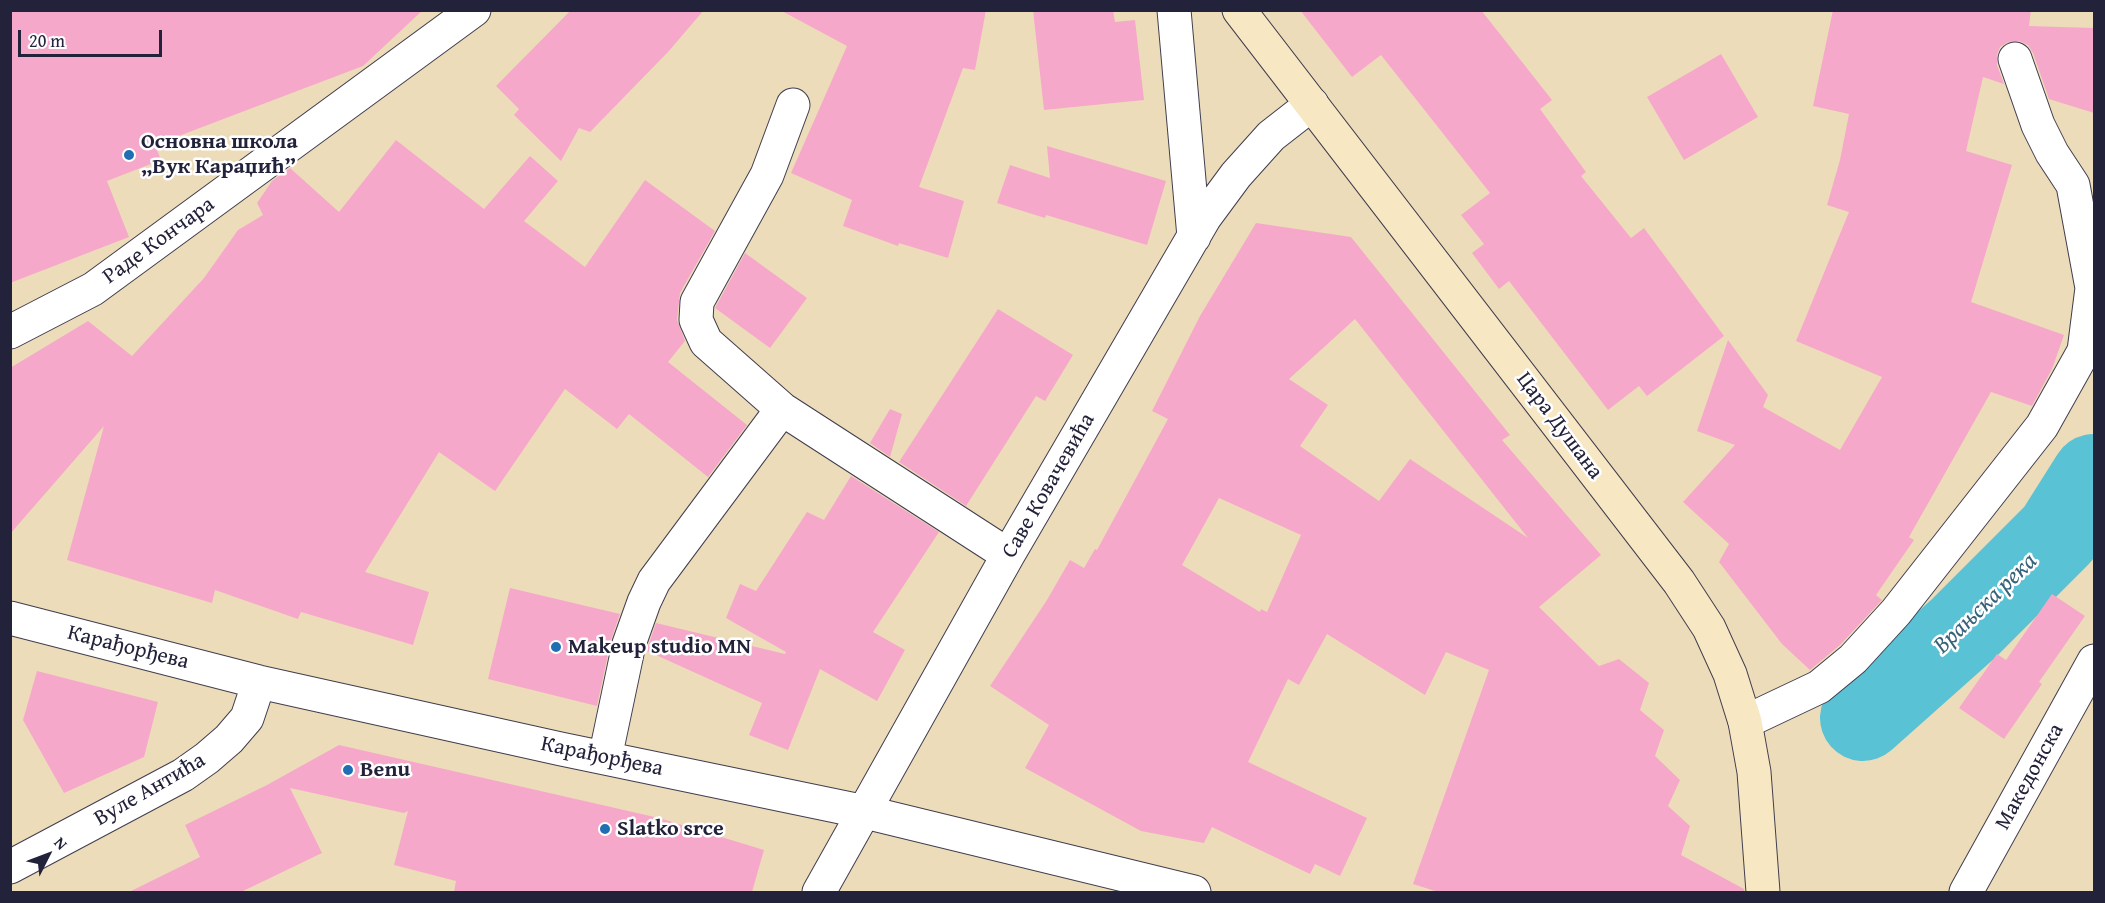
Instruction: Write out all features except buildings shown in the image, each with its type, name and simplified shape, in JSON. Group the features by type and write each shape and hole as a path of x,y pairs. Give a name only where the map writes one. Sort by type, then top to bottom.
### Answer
{"main road":[{"name":"Цара Душана","path":"1239,10 1679,582 1709,628 1730,674 1745,722 1754,772 1763,892"}],"street":[{"name":"Раде Кончара","path":"10,332 93,289 474,10"},
{"path":"1174,10 1194,237"},
{"path":"1745,722 1819,687 1853,659 1896,612 2042,426 2084,351 2092,288 2073,185 2052,153 2038,125 2015,59"},
{"name":"Саве Ковачевића","path":"819,892 1008,555 1205,217 1236,175 1271,136 1312,104"},
{"path":"793,105 767,175 697,302 696,320 706,342 782,409 1008,555"},
{"path":"605,758 629,644 654,581 782,409"},
{"name":"Карађорђева","path":"10,618 259,682 865,812 1194,892"},
{"name":"Македонска","path":"1966,892 2094,661"},
{"name":"Вуле Антића","path":"10,867 183,775 207,758 229,739 247,718 259,682"}],"waterway":[{"name":"Врањска река","path":"1863,718 1963,629 2058,534 2094,477"}],"place":[{"name":"Основна школа „Вук Караџић”","path":"129,155"},
{"name":"Makeup studio MN","path":"556,647"},
{"name":"Benu","path":"348,770"},
{"name":"Slatko srce","path":"605,829"}]}
